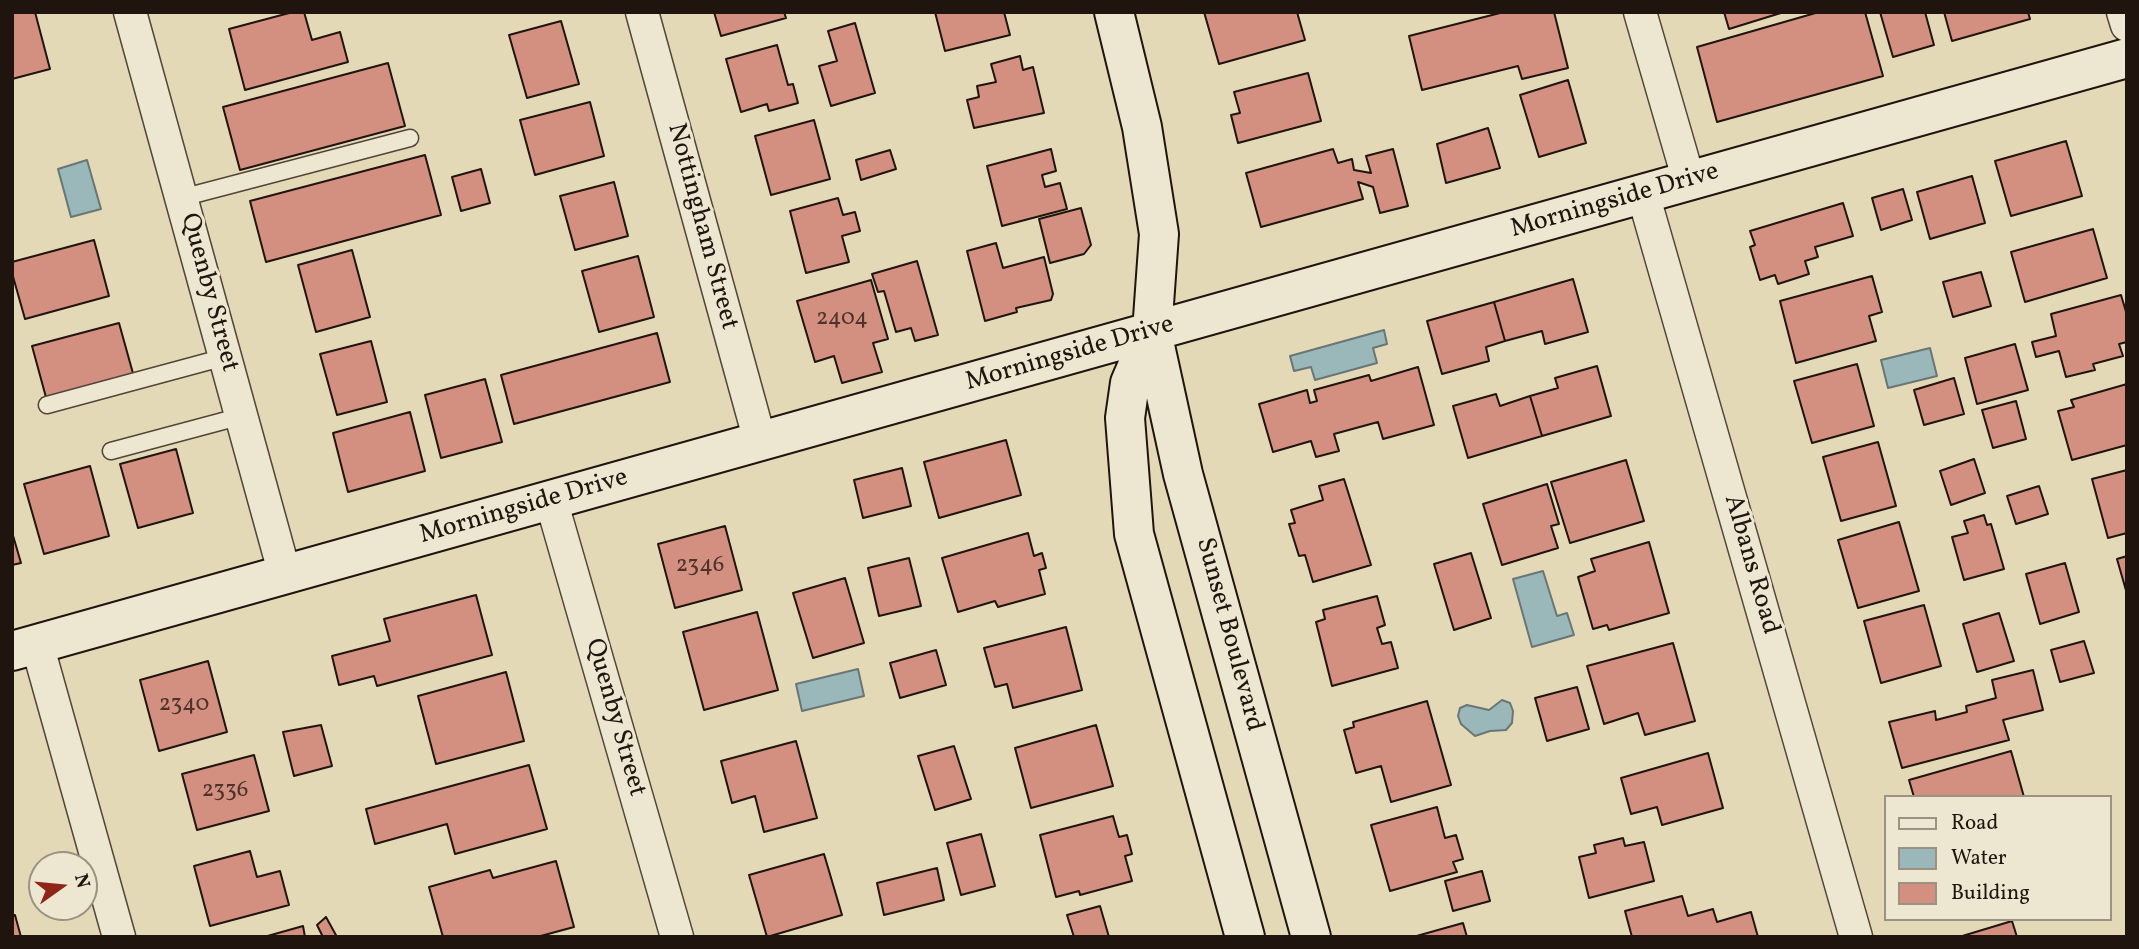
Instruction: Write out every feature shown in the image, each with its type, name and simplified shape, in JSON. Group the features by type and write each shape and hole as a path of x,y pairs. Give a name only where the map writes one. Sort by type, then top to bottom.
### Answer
{"street":[{"name":"Quenby Street","path":"130,12 285,575"},
{"name":"Nottingham Street","path":"642,12 760,441"},
{"name":"Sunset Boulevard","path":"1114,12 1142,127 1159,234 1152,332 1183,474 1311,937"},
{"path":"1640,12 1689,181"},
{"path":"2123,12 2127,25"},
{"name":"Morningside Drive","path":"24,648 2127,58"},
{"name":"Albans Road","path":"1643,194 1856,937"},
{"name":"Sunset Boulevard","path":"1152,332 1130,383 1125,418 1134,534 1245,937"},
{"name":"Quenby Street","path":"551,500 677,937"},
{"path":"24,648 119,937"}],"lane":[{"path":"181,198 410,138"},
{"path":"47,405 225,357"},
{"path":"111,451 242,416"}],"water":[{"path":"87,160 101,209 71,217 58,169"},
{"path":"1384,330 1387,344 1373,348 1377,363 1315,380 1311,367 1294,371 1290,356"},
{"path":"1930,348 1937,376 1888,388 1881,360"},
{"path":"1543,571 1557,616 1567,613 1574,635 1532,647 1513,579"},
{"path":"858,669 864,696 802,711 796,684"},
{"path":"1502,700 1510,703 1513,711 1512,723 1506,730 1475,736 1461,724 1458,716 1460,708 1467,705 1489,710"}],"building":[{"path":"12,12 35,12 50,69 12,79"},
{"path":"293,12 304,12 312,40 340,32 348,62 245,90 229,29"},
{"path":"714,12 784,12 786,18 721,36"},
{"path":"935,12 1004,12 1010,35 945,51"},
{"path":"1204,12 1297,12 1305,40 1219,64"},
{"path":"1504,12 1554,12 1568,68 1522,79 1518,66 1422,90 1409,36"},
{"path":"1724,12 1784,12 1729,29"},
{"path":"1819,12 1865,12 1883,76 1717,122 1697,47"},
{"path":"1880,12 1925,12 1934,45 1893,57"},
{"path":"1944,12 2028,12 2030,19 1952,41"},
{"path":"561,21 579,84 527,98 509,35"},
{"path":"855,23 875,93 831,106 819,66 837,61 828,31"},
{"path":"777,45 788,85 793,84 798,103 769,111 767,104 741,112 726,59"},
{"path":"1020,56 1023,70 1033,67 1044,113 974,128 967,100 979,97 977,86 996,82 991,64"},
{"path":"388,63 405,126 240,170 223,107"},
{"path":"1308,73 1321,121 1238,143 1231,115 1240,113 1234,92"},
{"path":"1568,80 1586,143 1539,157 1520,95"},
{"path":"590,102 604,156 535,175 520,120"},
{"path":"814,120 830,179 771,195 755,136"},
{"path":"1488,128 1500,168 1446,183 1437,144"},
{"path":"2066,141 2082,196 2011,216 1995,161"},
{"path":"1051,149 1056,171 1042,175 1045,187 1060,183 1067,209 1002,226 987,166"},
{"path":"1333,149 1338,163 1352,159 1354,170 1371,173 1366,156 1393,149 1408,206 1380,213 1373,187 1358,182 1363,199 1261,227 1246,173"},
{"path":"890,150 896,169 861,180 856,160"},
{"path":"425,155 441,215 266,262 250,201"},
{"path":"481,169 490,203 461,211 452,177"},
{"path":"1972,176 1985,223 1930,239 1917,192"},
{"path":"614,182 628,236 575,250 560,196"},
{"path":"1903,189 1912,220 1881,230 1872,198"},
{"path":"838,198 843,215 855,212 860,231 842,236 849,262 806,273 790,211"},
{"path":"1843,203 1853,236 1815,247 1818,257 1805,261 1809,274 1778,284 1775,275 1760,280 1750,247 1755,245 1750,231"},
{"path":"1081,208 1091,245 1084,254 1050,263 1039,219"},
{"path":"2093,229 2107,278 2025,302 2011,252"},
{"path":"94,240 109,296 25,319 12,273 12,262"},
{"path":"996,243 1003,268 1044,257 1053,294 1051,300 1016,308 1017,312 985,321 967,251"},
{"path":"352,250 370,317 316,332 298,265"},
{"path":"638,256 654,317 599,332 582,271"},
{"path":"917,261 938,335 915,341 911,328 896,332 884,291 878,292 872,274"},
{"path":"1981,272 1991,306 1953,317 1943,282"},
{"path":"1872,276 1882,312 1869,316 1876,341 1796,363 1780,301"},
{"path":"1573,279 1588,332 1545,344 1542,331 1505,341 1494,302"},
{"path":"871,280 888,339 873,343 882,372 842,383 834,356 815,362 797,301"},
{"path":"2121,295 2127,315 2127,342 2119,344 2123,356 2093,364 2095,370 2066,377 2059,351 2036,357 2032,342 2056,336 2051,314"},
{"path":"1494,302 1505,341 1486,347 1489,361 1442,374 1427,321"},
{"path":"119,323 134,377 47,401 32,346"},
{"path":"657,333 670,382 514,424 501,375"},
{"path":"371,341 387,402 337,415 320,354"},
{"path":"2015,344 2028,390 1977,404 1965,358"},
{"path":"1857,364 1874,426 1812,443 1794,381"},
{"path":"1597,366 1611,416 1542,436 1530,396 1558,388 1555,378"},
{"path":"1418,367 1434,425 1383,439 1378,422 1334,434 1339,451 1316,457 1311,441 1273,452 1259,404 1307,390 1310,403 1317,401 1314,390 1369,375 1371,381"},
{"path":"1954,378 1964,414 1924,425 1914,390"},
{"path":"485,379 502,442 441,458 425,395"},
{"path":"2127,384 2127,445 2072,460 2058,411 2074,407 2071,400"},
{"path":"1496,394 1500,406 1530,396 1542,436 1468,458 1453,406"},
{"path":"2016,401 2026,439 1993,448 1982,410"},
{"path":"410,412 425,471 348,492 333,433"},
{"path":"1006,440 1021,495 939,518 924,462"},
{"path":"1878,442 1896,506 1841,521 1823,457"},
{"path":"176,449 193,513 138,528 120,464"},
{"path":"1974,459 1985,493 1951,505 1940,471"},
{"path":"1626,460 1644,521 1570,543 1551,482"},
{"path":"90,466 109,536 44,554 24,484"},
{"path":"902,468 911,506 863,518 854,480"},
{"path":"2127,470 2127,533 2108,538 2092,479"},
{"path":"1344,479 1371,565 1313,582 1305,555 1299,556 1289,524 1295,523 1291,510 1323,500 1319,486"},
{"path":"1547,484 1559,524 1551,526 1558,548 1502,565 1483,504"},
{"path":"2039,486 2048,514 2016,524 2007,496"},
{"path":"1984,515 1987,525 1991,524 2004,569 1964,580 1952,537 1968,533 1964,521"},
{"path":"1899,522 1919,591 1858,608 1838,540"},
{"path":"725,526 742,590 675,608 658,544"},
{"path":"12,532 21,563 12,565"},
{"path":"1028,533 1034,556 1042,553 1046,568 1039,570 1045,594 998,607 995,601 958,612 942,558"},
{"path":"1649,542 1669,613 1609,630 1607,625 1593,629 1578,577 1595,571 1591,559"},
{"path":"1471,553 1491,618 1454,630 1434,564"},
{"path":"2127,556 2127,594 2117,559"},
{"path":"909,558 921,606 879,616 868,568"},
{"path":"2065,563 2079,612 2040,624 2026,574"},
{"path":"845,578 864,643 813,658 793,593"},
{"path":"476,595 492,655 377,686 374,676 339,685 332,656 390,641 384,619"},
{"path":"1377,596 1385,625 1377,628 1382,644 1391,642 1398,668 1332,686 1316,622 1325,619 1323,610"},
{"path":"1924,605 1941,666 1881,683 1864,621"},
{"path":"757,612 778,690 704,710 683,632"},
{"path":"1999,613 2014,661 1977,672 1963,624"},
{"path":"1066,627 1082,690 1013,708 1007,684 995,687 984,648"},
{"path":"2084,641 2094,673 2060,682 2051,650"},
{"path":"1673,643 1695,721 1645,735 1638,713 1604,724 1587,666"},
{"path":"936,650 946,685 900,698 890,663"},
{"path":"208,661 227,732 159,751 140,680"},
{"path":"2033,670 2043,710 2003,720 2009,740 1902,768 1889,722 1935,711 1936,720 1967,712 1966,706 1996,698 1992,680"},
{"path":"506,672 524,741 436,764 418,696"},
{"path":"1577,687 1589,729 1547,741 1535,698"},
{"path":"1427,701 1451,785 1391,802 1381,766 1356,773 1344,730 1354,727 1353,722"},
{"path":"321,725 332,766 294,776 283,732"},
{"path":"1096,725 1113,786 1031,808 1015,748"},
{"path":"796,741 817,818 764,832 755,796 732,803 721,761"},
{"path":"954,746 971,799 935,810 918,756"},
{"path":"2011,751 2023,795 1913,795 1909,780"},
{"path":"1708,753 1723,808 1662,825 1657,807 1631,814 1621,778"},
{"path":"254,755 269,811 197,830 182,774"},
{"path":"529,765 547,829 455,854 447,824 375,844 366,809"},
{"path":"1437,807 1445,838 1456,835 1463,859 1453,862 1457,872 1390,891 1371,825"},
{"path":"1113,816 1119,837 1127,835 1132,854 1125,856 1132,881 1080,895 1079,891 1056,897 1040,835"},
{"path":"981,834 995,886 961,895 947,843"},
{"path":"1623,838 1625,846 1644,842 1654,881 1589,898 1579,857 1596,853 1594,845"},
{"path":"250,851 257,877 280,871 289,905 210,926 194,866"},
{"path":"824,854 842,915 767,937 749,875"},
{"path":"556,861 574,927 537,937 443,937 429,887 490,870 493,878"},
{"path":"937,868 944,900 884,915 877,883"},
{"path":"1482,871 1490,901 1453,911 1445,881"},
{"path":"1682,896 1688,916 1713,909 1717,922 1751,912 1758,937 1632,937 1625,911"},
{"path":"1100,906 1109,937 1074,937 1067,915"},
{"path":"15,915 21,937 12,937 12,916"},
{"path":"326,917 337,937 323,937 317,925"},
{"path":"2012,921 2017,937 1959,937"},
{"path":"1463,923 1467,937 1413,937"},
{"path":"303,926 305,937 264,937"}]}
